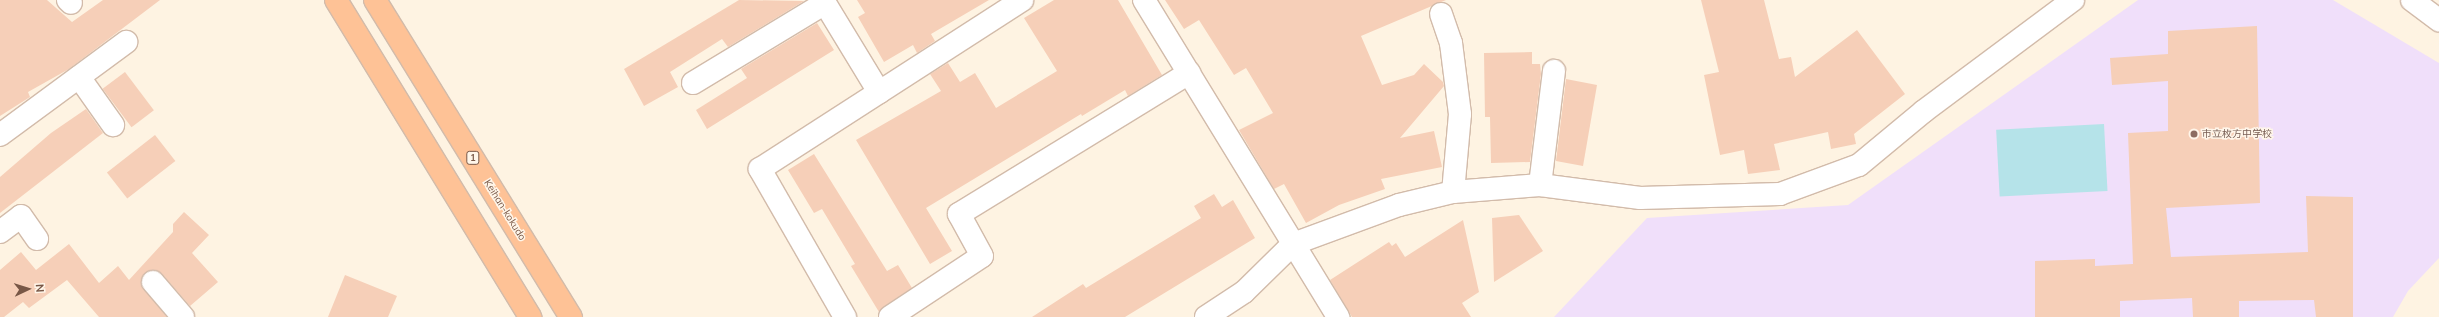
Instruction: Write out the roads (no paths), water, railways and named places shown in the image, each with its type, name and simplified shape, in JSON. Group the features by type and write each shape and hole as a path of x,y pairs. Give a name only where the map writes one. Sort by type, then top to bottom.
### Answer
{"highway":[{"path":"336,0 530,317"},
{"name":"Keihan-kokudo","path":"375,0 571,317"}],"street":[{"path":"845,317 760,168 879,92 995,7 1022,0"},
{"path":"1144,0 1338,317"},
{"path":"1206,317 1244,292 1294,244 1399,205 1453,192 1540,185 1640,198 1780,194 1859,165 1924,111 2073,0"},
{"path":"2412,0 2439,20"},
{"path":"693,83 824,1 879,92"},
{"path":"1441,14 1451,42 1460,114 1453,192"},
{"path":"0,135 126,42"},
{"path":"1540,185 1554,71"},
{"path":"890,317 982,256 959,214 1189,73"},
{"path":"79,77 112,124"},
{"path":"0,232 21,216 37,239"},
{"path":"153,282 183,317"}],"water":[{"path":"2104,124 2108,191 2000,197 1996,130"}],"place":[{"name":"市立枚方中学校","path":"2194,134"}]}
